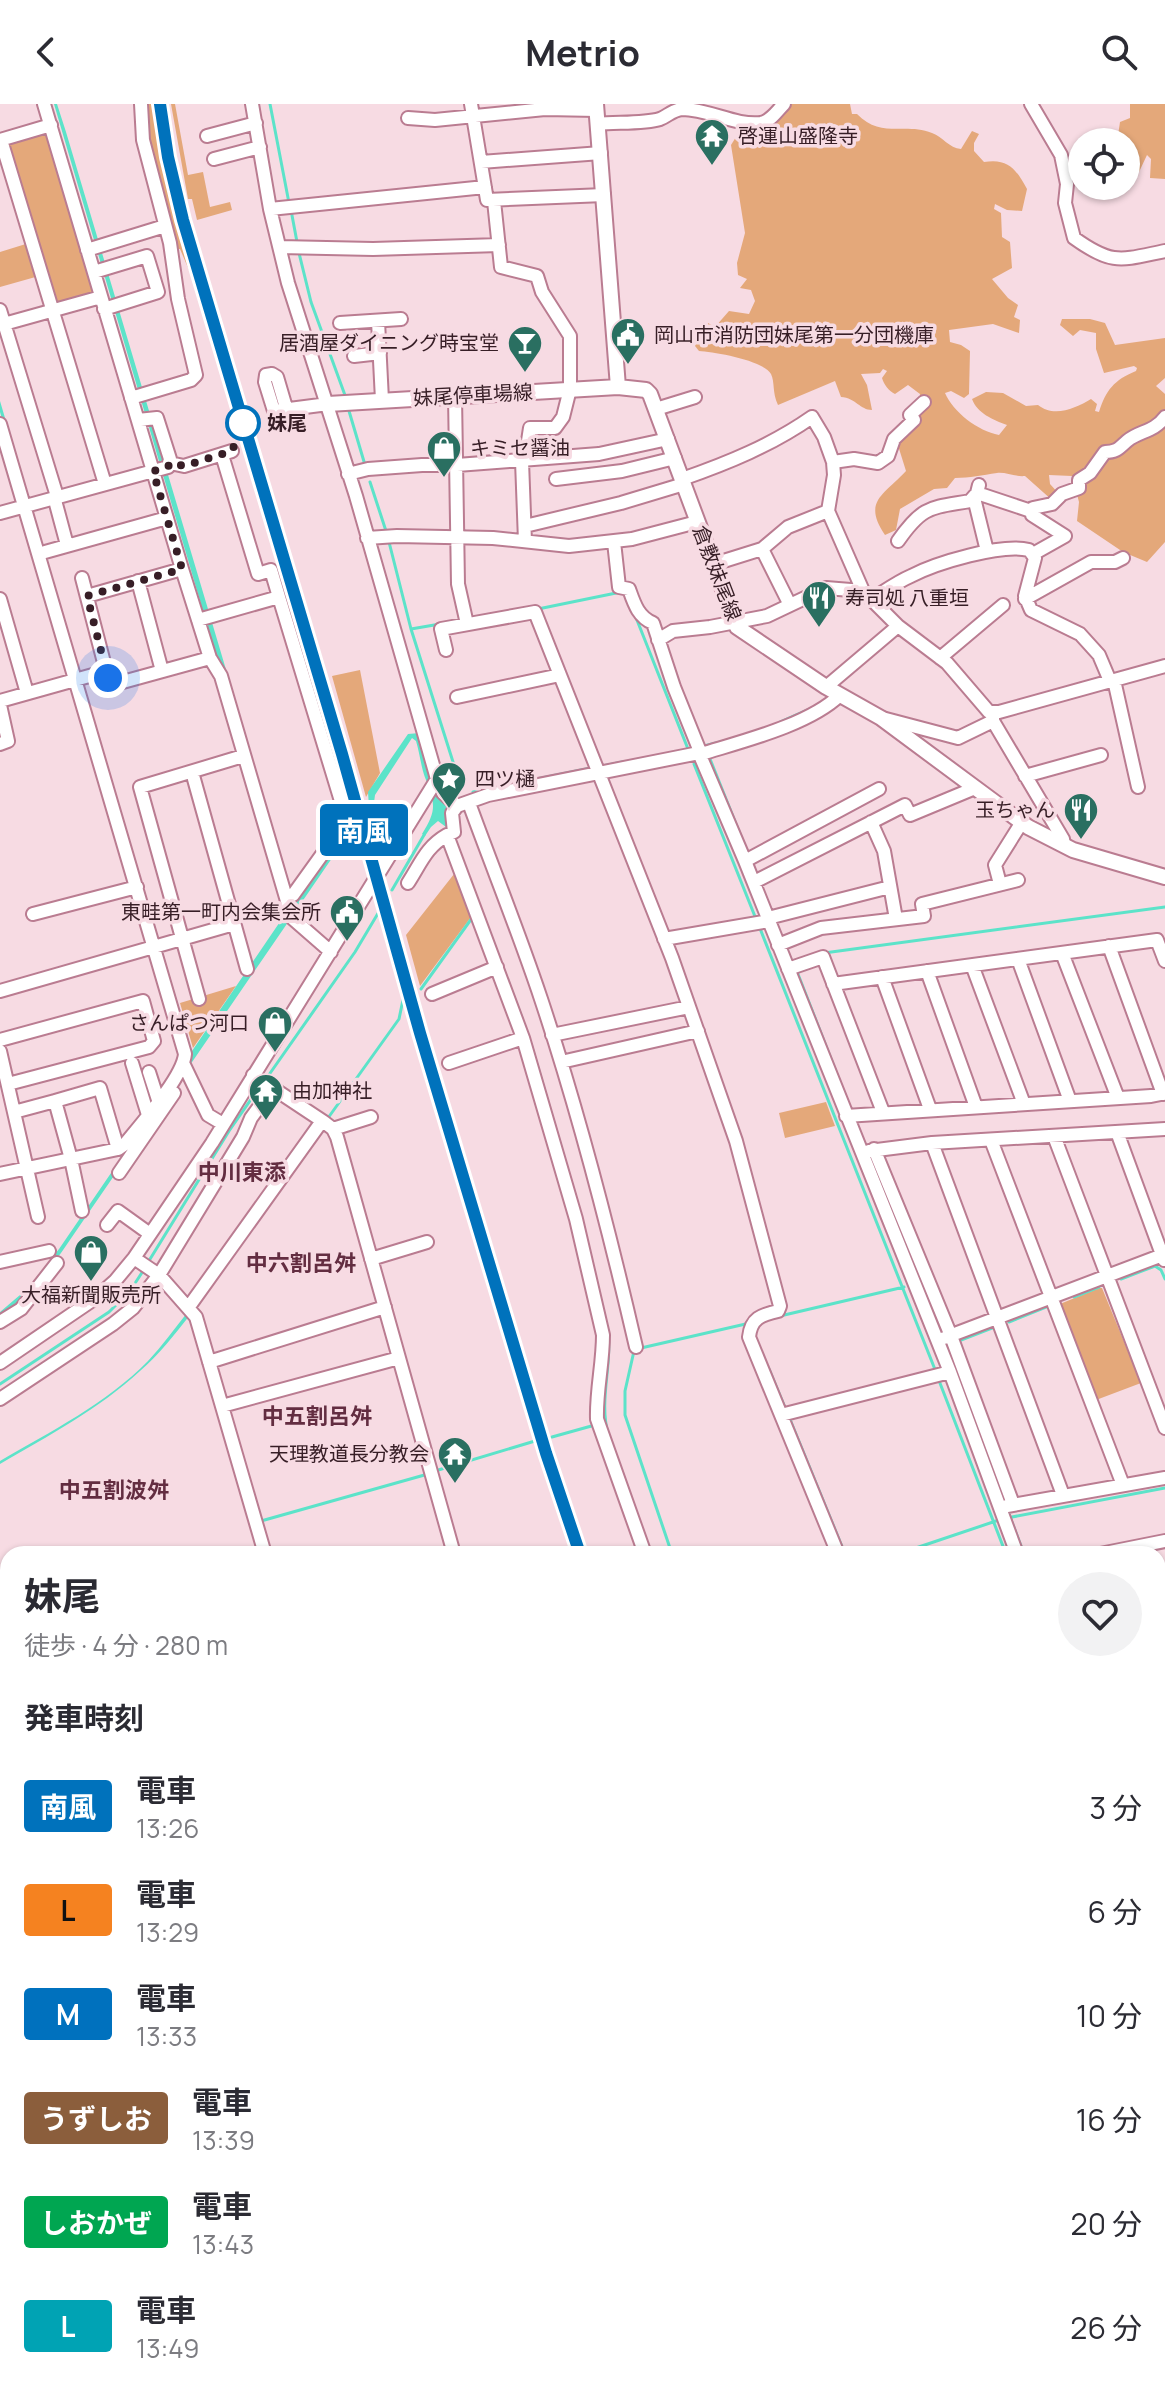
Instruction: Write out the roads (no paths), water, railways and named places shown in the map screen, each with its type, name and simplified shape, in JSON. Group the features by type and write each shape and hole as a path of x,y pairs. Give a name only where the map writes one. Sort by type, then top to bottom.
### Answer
{"main road":[{"path":"597,113 618,387 646,390 656,409"},
{"name":"妹尾停車場線","path":"328,404 618,387"},
{"name":"倉敷妹尾線","path":"656,409 733,621 826,687 881,718 1022,822 1064,845 1165,877"}],"street":[{"path":"44,104 95,248 131,398 182,569 204,619 210,658 221,676 290,903 331,952"},
{"path":"131,398 191,380 196,375 178,299 174,262 143,140 141,104"},
{"path":"252,104 270,209 288,283 328,404 367,538 434,785 458,803 518,933 589,1158 636,1347"},
{"path":"471,104 487,200 604,195"},
{"path":"408,118 474,118 545,109 659,119 684,107 748,123 762,123 769,121 784,104"},
{"path":"1031,104 1061,155 1067,184 1065,203 1074,238 1107,259 1128,259 1165,251"},
{"path":"207,136 256,123"},
{"path":"51,125 0,140 105,484"},
{"path":"214,159 260,147"},
{"path":"481,162 601,153"},
{"path":"270,209 485,187"},
{"path":"494,201 501,267 537,276 542,292 570,336 570,389 563,417 555,428 530,428 522,461 525,541"},
{"path":"95,248 165,226"},
{"path":"280,247 373,249 499,245"},
{"path":"4,324 52,310 109,304 158,292 147,256 101,270"},
{"path":"0,310 6,354 56,497 67,545"},
{"path":"340,323 401,319"},
{"path":"378,321 382,400"},
{"path":"354,356 380,353"},
{"path":"455,396 458,584 466,620"},
{"path":"656,409 695,397"},
{"path":"833,462 854,459 878,463 888,456 894,439 914,420 910,415 924,402"},
{"path":"287,411 328,404"},
{"path":"525,526 621,503 683,481 758,449 812,417 824,437 833,462 828,511 868,595 898,626 940,658 993,717 1064,845"},
{"path":"976,492 1031,511 1052,504 1062,494 1079,488 1079,480 1090,473 1105,452 1117,451 1128,440 1154,430 1165,417"},
{"path":"138,420 157,418 170,463"},
{"path":"0,424 5,458 27,505 137,887 157,946 187,1068 208,1115 223,1124"},
{"path":"348,474 381,468 599,454 668,439"},
{"path":"170,463 184,466 227,453 258,574 271,570 344,811 339,821 339,831 290,903"},
{"path":"556,479 622,471 675,458"},
{"path":"0,513 168,467 170,463"},
{"path":"898,541 934,505 970,501 976,492"},
{"path":"976,492 987,551"},
{"path":"714,564 762,549 788,527 828,511"},
{"path":"1031,511 1032,515 1065,536 1033,554"},
{"path":"45,552 167,518"},
{"path":"367,538 458,538 569,546 632,539 697,522"},
{"path":"614,542 619,587 629,589 644,620 653,623 757,880 766,920 782,943 944,1338 1006,1506 1015,1546"},
{"path":"658,640 673,631 767,616 826,588 868,595 914,574 987,551 1012,547 1029,550 1033,554 1032,576 1025,599 1031,610 1080,634 1099,655 1114,683 1138,787"},
{"path":"762,549 790,605"},
{"path":"1025,599 1091,562 1115,562 1123,558"},
{"path":"87,596 182,569"},
{"path":"82,578 108,678 119,683 210,658"},
{"path":"138,581 162,671"},
{"path":"204,619 279,597"},
{"path":"0,599 27,693"},
{"path":"940,658 1003,605"},
{"path":"446,650 441,629 466,620 535,612 664,939 736,1141 780,1306 778,1311 759,1315 750,1327 749,1337 786,1413 835,1546"},
{"path":"826,687 898,626"},
{"path":"881,718 958,738 993,717 1165,666"},
{"path":"0,744 8,741 0,703 107,671"},
{"path":"457,697 560,675"},
{"path":"408,883 426,852 454,832 452,813 458,803 597,769 696,753 764,735 829,706 840,695"},
{"path":"1025,776 1101,755"},
{"path":"199,999 140,787 243,756"},
{"path":"192,772 247,969"},
{"path":"0,1399 113,1324 133,1308 159,1275 243,1137 263,1081 331,952 434,785"},
{"path":"757,880 905,805 910,815 975,788"},
{"path":"749,859 879,789"},
{"path":"871,822 884,851 896,919"},
{"path":"1000,884 995,865 1022,822"},
{"path":"447,835 523,1038 572,1205 603,1335 597,1419 642,1546"},
{"path":"782,943 821,928 924,916 922,904 1018,880"},
{"path":"33,914 137,887"},
{"path":"664,939 766,920 890,887"},
{"path":"0,991 234,924"},
{"path":"833,984 1157,940 1165,961"},
{"path":"851,1115 1164,1094 1109,946"},
{"path":"1062,953 1118,1098"},
{"path":"792,967 823,957 883,1112"},
{"path":"1018,959 1070,1101"},
{"path":"972,965 1024,1104"},
{"path":"432,994 497,967"},
{"path":"927,971 976,1107"},
{"path":"882,977 930,1109"},
{"path":"0,1040 143,1001 154,1041 149,1047 8,1084"},
{"path":"552,1035 689,1007"},
{"path":"561,1062 698,1031"},
{"path":"449,1063 523,1038"},
{"path":"0,1051 38,1217"},
{"path":"132,1063 148,1115"},
{"path":"119,1173 129,1146 148,1115 187,1068"},
{"path":"0,1174 129,1146 187,1068"},
{"path":"149,1072 158,1100"},
{"path":"0,1363 142,1263 150,1234 223,1124 263,1081"},
{"path":"263,1081 330,1125 373,1258 452,1546"},
{"path":"14,1112 100,1088 129,1146"},
{"path":"55,1101 82,1211"},
{"path":"190,1310 330,1125 371,1117"},
{"path":"868,1152 932,1143 1165,1129"},
{"path":"944,1338 1164,1257 1117,1132"},
{"path":"1054,1136 1165,1428"},
{"path":"991,1140 1123,1485"},
{"path":"932,1143 1063,1495"},
{"path":"107,1225 118,1211 150,1234"},
{"path":"373,1258 427,1242"},
{"path":"0,1262 49,1251"},
{"path":"0,1322 29,1300 57,1263"},
{"path":"142,1263 159,1275 190,1310 212,1361 268,1546"},
{"path":"212,1361 385,1307"},
{"path":"944,1338 950,1372 1006,1506"},
{"path":"225,1405 399,1358"},
{"path":"786,1413 950,1372"},
{"path":"1006,1506 1165,1478"},
{"path":"1140,1546 1165,1541"}],"waterway":[{"path":"270,104 289,203"},
{"path":"291,210 297,242"},
{"path":"299,253 311,302 346,398"},
{"path":"349,411 365,465"},
{"path":"370,482 386,531"},
{"path":"389,542 411,629 460,784"},
{"path":"538,609 621,592"},
{"path":"635,615 688,749"},
{"path":"411,629 440,624"},
{"path":"780,722 814,707"},
{"path":"700,747 728,740"},
{"path":"708,754 744,844"},
{"path":"696,759 694,764 756,919"},
{"path":"598,767 622,762"},
{"path":"473,792 591,768"},
{"path":"392,890 424,835"},
{"path":"457,846 522,1018"},
{"path":"824,953 1165,907"},
{"path":"266,1079 355,952 380,910"},
{"path":"421,989 472,918"},
{"path":"759,926 936,1372"},
{"path":"796,969 847,1100"},
{"path":"328,1118 399,1019 404,995"},
{"path":"531,1044 575,1195"},
{"path":"147,1264 261,1085"},
{"path":"907,1248 942,1333"},
{"path":"1121,1279 1155,1266 1165,1279"},
{"path":"0,1384 109,1312 130,1291 143,1271"},
{"path":"780,1316 904,1287"},
{"path":"1074,1297 1099,1287"},
{"path":"1009,1322 1046,1307"},
{"path":"606,1322 609,1350 605,1420 608,1434"},
{"path":"641,1348 750,1323"},
{"path":"961,1340 992,1328"},
{"path":"945,1340 1004,1502"},
{"path":"634,1351 625,1391 625,1415 669,1546"},
{"path":"769,1369 786,1410"},
{"path":"938,1378 1003,1546"},
{"path":"789,1417 842,1546"},
{"path":"552,1437 595,1425"},
{"path":"435,1471 535,1441"},
{"path":"261,1521 428,1474"},
{"path":"1012,1517 1165,1488"},
{"path":"1007,1509 1021,1546"},
{"path":"922,1546 999,1520"}],"railway":[{"path":"160,104 178,202 342,754 420,1033 546,1453 577,1546"}],"train":[{"name":"南風","path":"160,104 173,184 183,220 342,754 420,1033 546,1453 577,1546"}],"place":[{"name":"啓運山盛隆寺","path":"712,167"},
{"name":"岡山市消防団妹尾第一分団機庫","path":"628,366"},
{"name":"居酒屋ダイニング時宝堂","path":"525,374"},
{"name":"妹尾","path":"243,423"},
{"name":"キミセ醤油","path":"444,479"},
{"name":"寿司処 八重垣","path":"819,629"},
{"name":"四ツ樋","path":"449,810"},
{"name":"玉ちゃん","path":"1081,841"},
{"name":"東畦第一町内会集会所","path":"347,943"},
{"name":"さんぱつ河口","path":"275,1054"},
{"name":"由加神社","path":"266,1122"},
{"name":"大福新聞販売所","path":"91,1283"},
{"name":"天理教道長分教会","path":"455,1485"}],"district":[{"name":"中川東添","path":"242,1172"},
{"name":"中六割呂舛","path":"301,1263"},
{"name":"中五割呂舛","path":"317,1416"},
{"name":"中五割波舛","path":"114,1490"}]}
